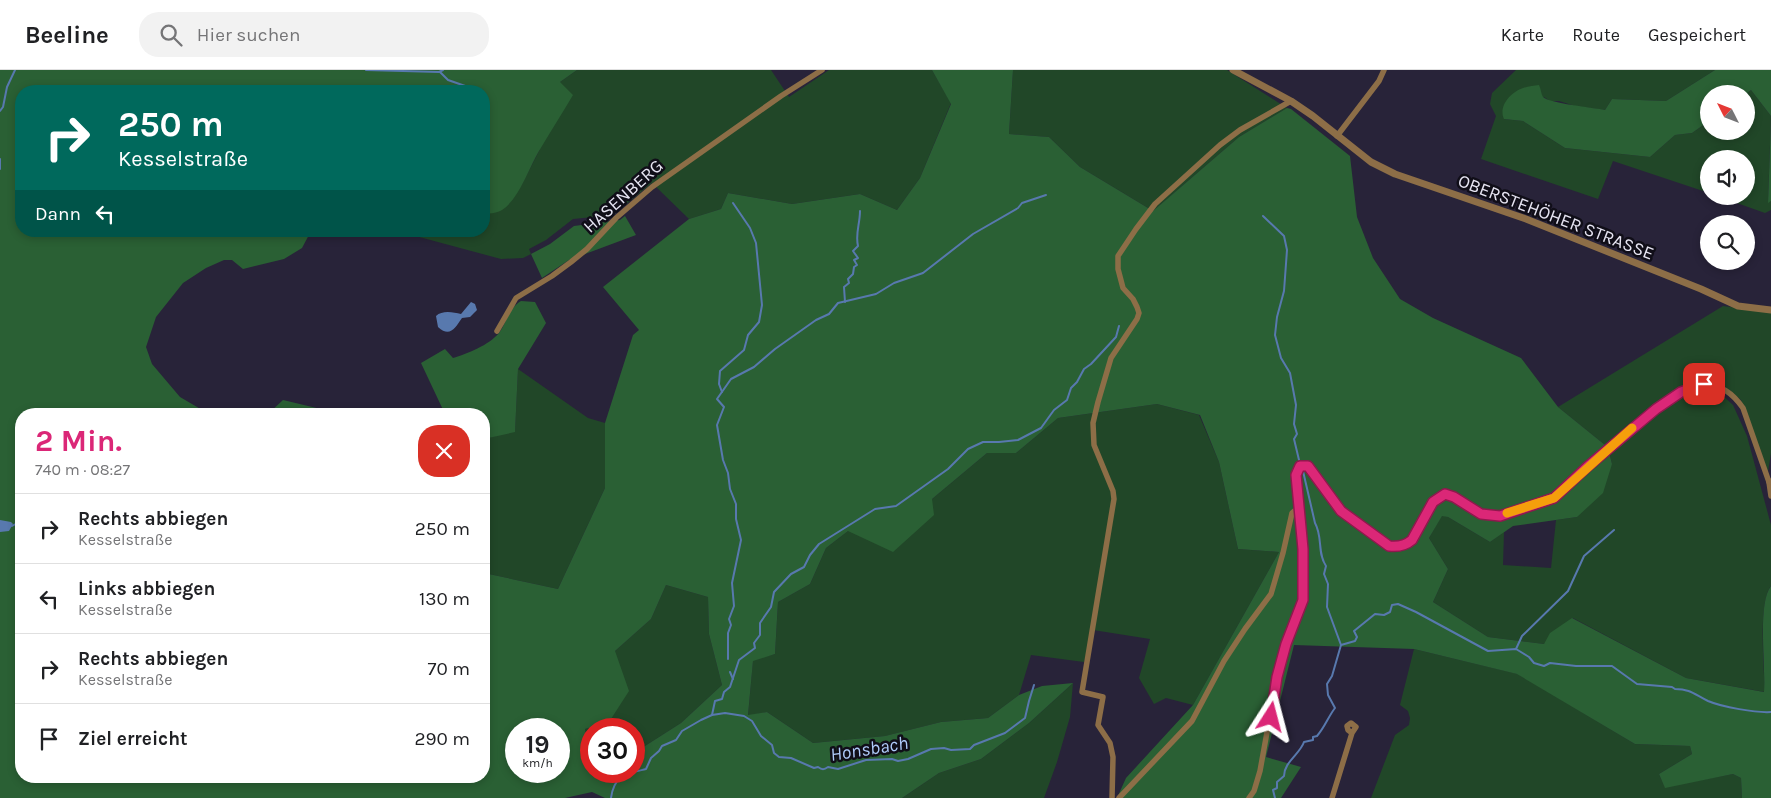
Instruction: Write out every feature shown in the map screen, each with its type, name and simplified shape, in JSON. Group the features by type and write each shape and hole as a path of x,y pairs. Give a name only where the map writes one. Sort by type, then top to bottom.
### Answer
{"street":[{"name":"HASENBERG","path":"497,331 516,298 571,262 587,249 616,218 668,175 781,96 822,70"},
{"name":"OBERSTEHÖHER STRASSE","path":"1233,70 1313,116 1370,162 1395,174 1526,219 1738,306 1771,310"},
{"path":"1337,136 1384,70"},
{"path":"1112,798 1113,757 1110,743 1098,725 1103,697 1082,692 1114,498 1113,491 1094,445 1093,423 1111,358 1139,314 1133,299 1123,288 1118,256 1155,204 1213,152 1240,130 1291,102"},
{"path":"1249,798 1254,791 1260,771 1277,677 1286,644 1303,600 1303,549 1296,475 1298,468 1305,465 1312,471 1341,511 1360,526 1389,546 1408,544 1433,502 1445,494 1454,497 1481,514 1500,516 1554,498 1587,467 1656,409 1681,392 1704,384 1725,390 1736,397 1743,408 1770,482 1771,496"},
{"path":"1119,798 1192,721 1234,645 1271,594 1292,513 1299,507"},
{"path":"1332,798 1352,733"}],"green space":[{"path":"0,70 577,70 560,82 573,95 539,151 519,191 508,205 496,213 490,213 490,85 15,85 15,237 308,237 302,248 284,259 243,269 232,260 224,260 206,268 183,283 156,317 146,347 152,364 180,397 199,408 15,408 15,783 490,783 490,574 558,589 605,488 605,423 633,335 639,330 603,287 689,219 721,209 728,193 792,204 860,194 897,210 920,178 951,104 932,70 1013,70 1009,134 1049,137 1080,167 1153,211 1239,137 1287,108 1291,109 1350,156 1357,217 1373,258 1400,299 1433,318 1521,358 1558,407 1605,445 1609,452 1612,464 1603,493 1577,517 1513,526 1490,542 1448,517 1442,516 1429,538 1448,569 1433,602 1488,637 1544,644 1550,633 1572,618 1686,678 1764,692 1763,621 1764,606 1771,586 1771,798 1742,798 1741,778 1733,774 1665,788 1659,774 1692,754 1690,746 1635,744 1517,674 1414,649 1294,645 1266,757 1301,767 1281,798 1117,798 1126,778 1193,705 1279,552 1238,549 1219,462 1200,415 1157,404 1058,418 1016,453 987,453 932,499 934,515 893,552 848,531 826,548 810,584 778,602 775,654 753,661 748,715 767,712 813,743 885,736 941,722 988,718 1019,695 1042,686 1073,683 1029,723 981,759 939,773 902,798 605,798 592,792 565,798 0,798","holes":["666,585 708,597 709,634 722,685 681,723 645,746 645,783 580,783 580,718 612,718 629,691 615,651 651,619"]},
{"path":"577,70 771,70 789,97 829,70 932,70 951,103 920,178 897,210 860,194 792,204 728,193 721,209 689,219 652,183 613,215 573,219 546,240 529,249 531,254 523,258 501,259 419,237 490,237 490,210 521,186 539,151 560,82"},
{"path":"1013,70 1227,70 1287,108 1239,137 1153,211 1080,167 1049,137 1009,134"},
{"path":"1516,70 1715,70 1666,101 1612,99 1605,110 1550,101 1544,97 1504,119 1523,121 1565,148 1650,157 1675,135 1692,133 1700,127 1700,140 1755,140 1755,95 1771,116 1768,202 1771,201 1771,210 1765,213 1742,205 1755,205 1755,150 1700,150 1700,190 1613,161 1598,199 1481,159 1496,116 1490,104 1492,93"},
{"path":"1715,70 1771,70 1771,116 1755,95 1755,85 1700,85 1700,127 1692,133 1675,135 1650,157 1565,148 1523,121 1504,119 1503,114 1504,105 1510,96 1518,90 1539,85 1543,97 1547,99 1605,110 1612,99 1666,101"},
{"path":"1771,119 1771,201 1768,203"},
{"path":"625,216 636,235 569,260 542,278 531,254 550,244 574,226 620,220"},
{"path":"521,301 535,302 546,323 518,369 515,432 490,438 490,408 442,408 421,363 445,349 453,358 484,345 499,333 510,312"},
{"path":"1723,306 1771,312 1771,453 1768,472 1741,400 1720,382 1702,381 1684,386 1669,394 1647,409 1605,445 1558,407"},
{"path":"518,369 588,418 605,423 605,488 558,589 490,574 490,437 515,431"},
{"path":"1706,388 1719,392 1733,405 1747,436 1771,525 1771,586 1764,606 1763,620 1765,692 1686,678 1573,618 1544,644 1488,637 1433,602 1448,569 1429,538 1442,515 1490,542 1504,532 1503,565 1551,568 1556,520 1577,517 1612,464 1609,452 1667,405 1692,392"},
{"path":"283,400 316,408 274,408"},
{"path":"1157,404 1199,415 1219,462 1238,549 1279,552 1193,705 1166,698 1154,704 1139,678 1150,639 1093,630 1084,662 1031,655 1019,695 988,718 941,722 885,736 813,743 767,712 748,716 753,660 775,654 778,602 810,584 826,548 848,531 932,499 987,453 1016,453 1058,418"},
{"path":"666,585 708,597 709,634 722,685 681,723 645,746 645,718 609,718 615,651 651,619"},
{"path":"1414,649 1518,674 1635,744 1690,746 1692,754 1659,774 1665,787 1733,774 1741,778 1742,798 1371,798 1395,735 1409,725 1408,711 1400,705"},
{"path":"1073,683 1070,717 1044,798 902,798 939,773 981,759 1029,723"}],"water":[{"path":"471,302 475,304 477,310 470,317 462,318 449,332 438,327 436,316 438,314 448,312 461,314"},
{"path":"0,520 13,524 9,531 0,532"}],"waterway":[{"path":"0,111 3,107 7,87 15,70"},
{"path":"366,70 439,72 443,70"},
{"path":"440,72 448,80 462,85"},
{"path":"0,159 0,169"},
{"path":"728,659 728,633 731,625 729,619 734,606 732,583 741,540 736,519 736,504 730,489 728,473 723,460 717,425 724,407 717,399 731,379 754,367 775,349 816,320 829,314 838,303 876,294 894,283 923,273 973,234 1018,208 1022,203 1046,195"},
{"path":"722,392 719,384 720,371 744,350 748,335 759,322 762,305 756,243 750,228 733,203"},
{"path":"845,302 844,287 849,283 848,279 853,274 854,267 857,265 854,260 858,258 853,251 858,246 857,237 860,211"},
{"path":"1263,216 1284,236 1287,250 1284,291 1277,317 1275,335 1281,358 1290,373 1296,405 1294,424 1297,434 1294,439 1299,460"},
{"path":"712,715 715,701 722,699 724,692 730,687 739,660 755,648 754,643 760,635 760,623 771,607 774,592 791,574 804,567 810,555 819,544 875,509 896,506 948,469 968,449 983,442 1018,440 1041,428 1054,410 1067,400 1071,388 1077,382 1084,369 1116,337 1119,326"},
{"path":"1303,471 1319,534 1323,561 1326,566 1324,574 1328,584 1327,607 1341,645"},
{"path":"1516,649 1522,636 1568,591 1584,556 1614,530"},
{"path":"1275,798 1273,790 1277,788 1277,782 1284,776 1289,762 1304,742 1313,740 1313,737 1317,736 1335,708 1328,695 1327,684 1332,676 1341,645 1355,641 1357,637 1354,631 1375,614 1384,615 1390,612 1392,605 1398,604 1416,612 1488,651 1516,649 1529,657 1534,663 1544,666 1550,663 1576,666 1612,666 1637,684 1672,687 1689,691 1708,701 1722,705 1748,711 1771,712"},
{"path":"730,672 733,679"},
{"name":"Honsbach","path":"611,798 618,780 627,774 646,769 651,758 662,746 676,740 682,731 712,715 725,713 744,716 752,721 761,736 772,745 774,753 779,757 791,758 814,768 825,769 828,767 838,769 866,760 892,759 898,761 908,759 931,749 970,749 974,745 1005,733 1025,718 1034,685"}],"slow traffic":[{"path":"1507,513 1554,498 1632,428"}],"route":[{"path":"1271,717 1277,677 1286,644 1303,600 1303,549 1296,475 1296,471 1300,466 1308,466 1341,511 1360,526 1389,546 1408,544 1433,502 1445,494 1454,497 1481,514 1500,516 1554,498 1587,467 1656,409 1681,392 1704,384"}]}
